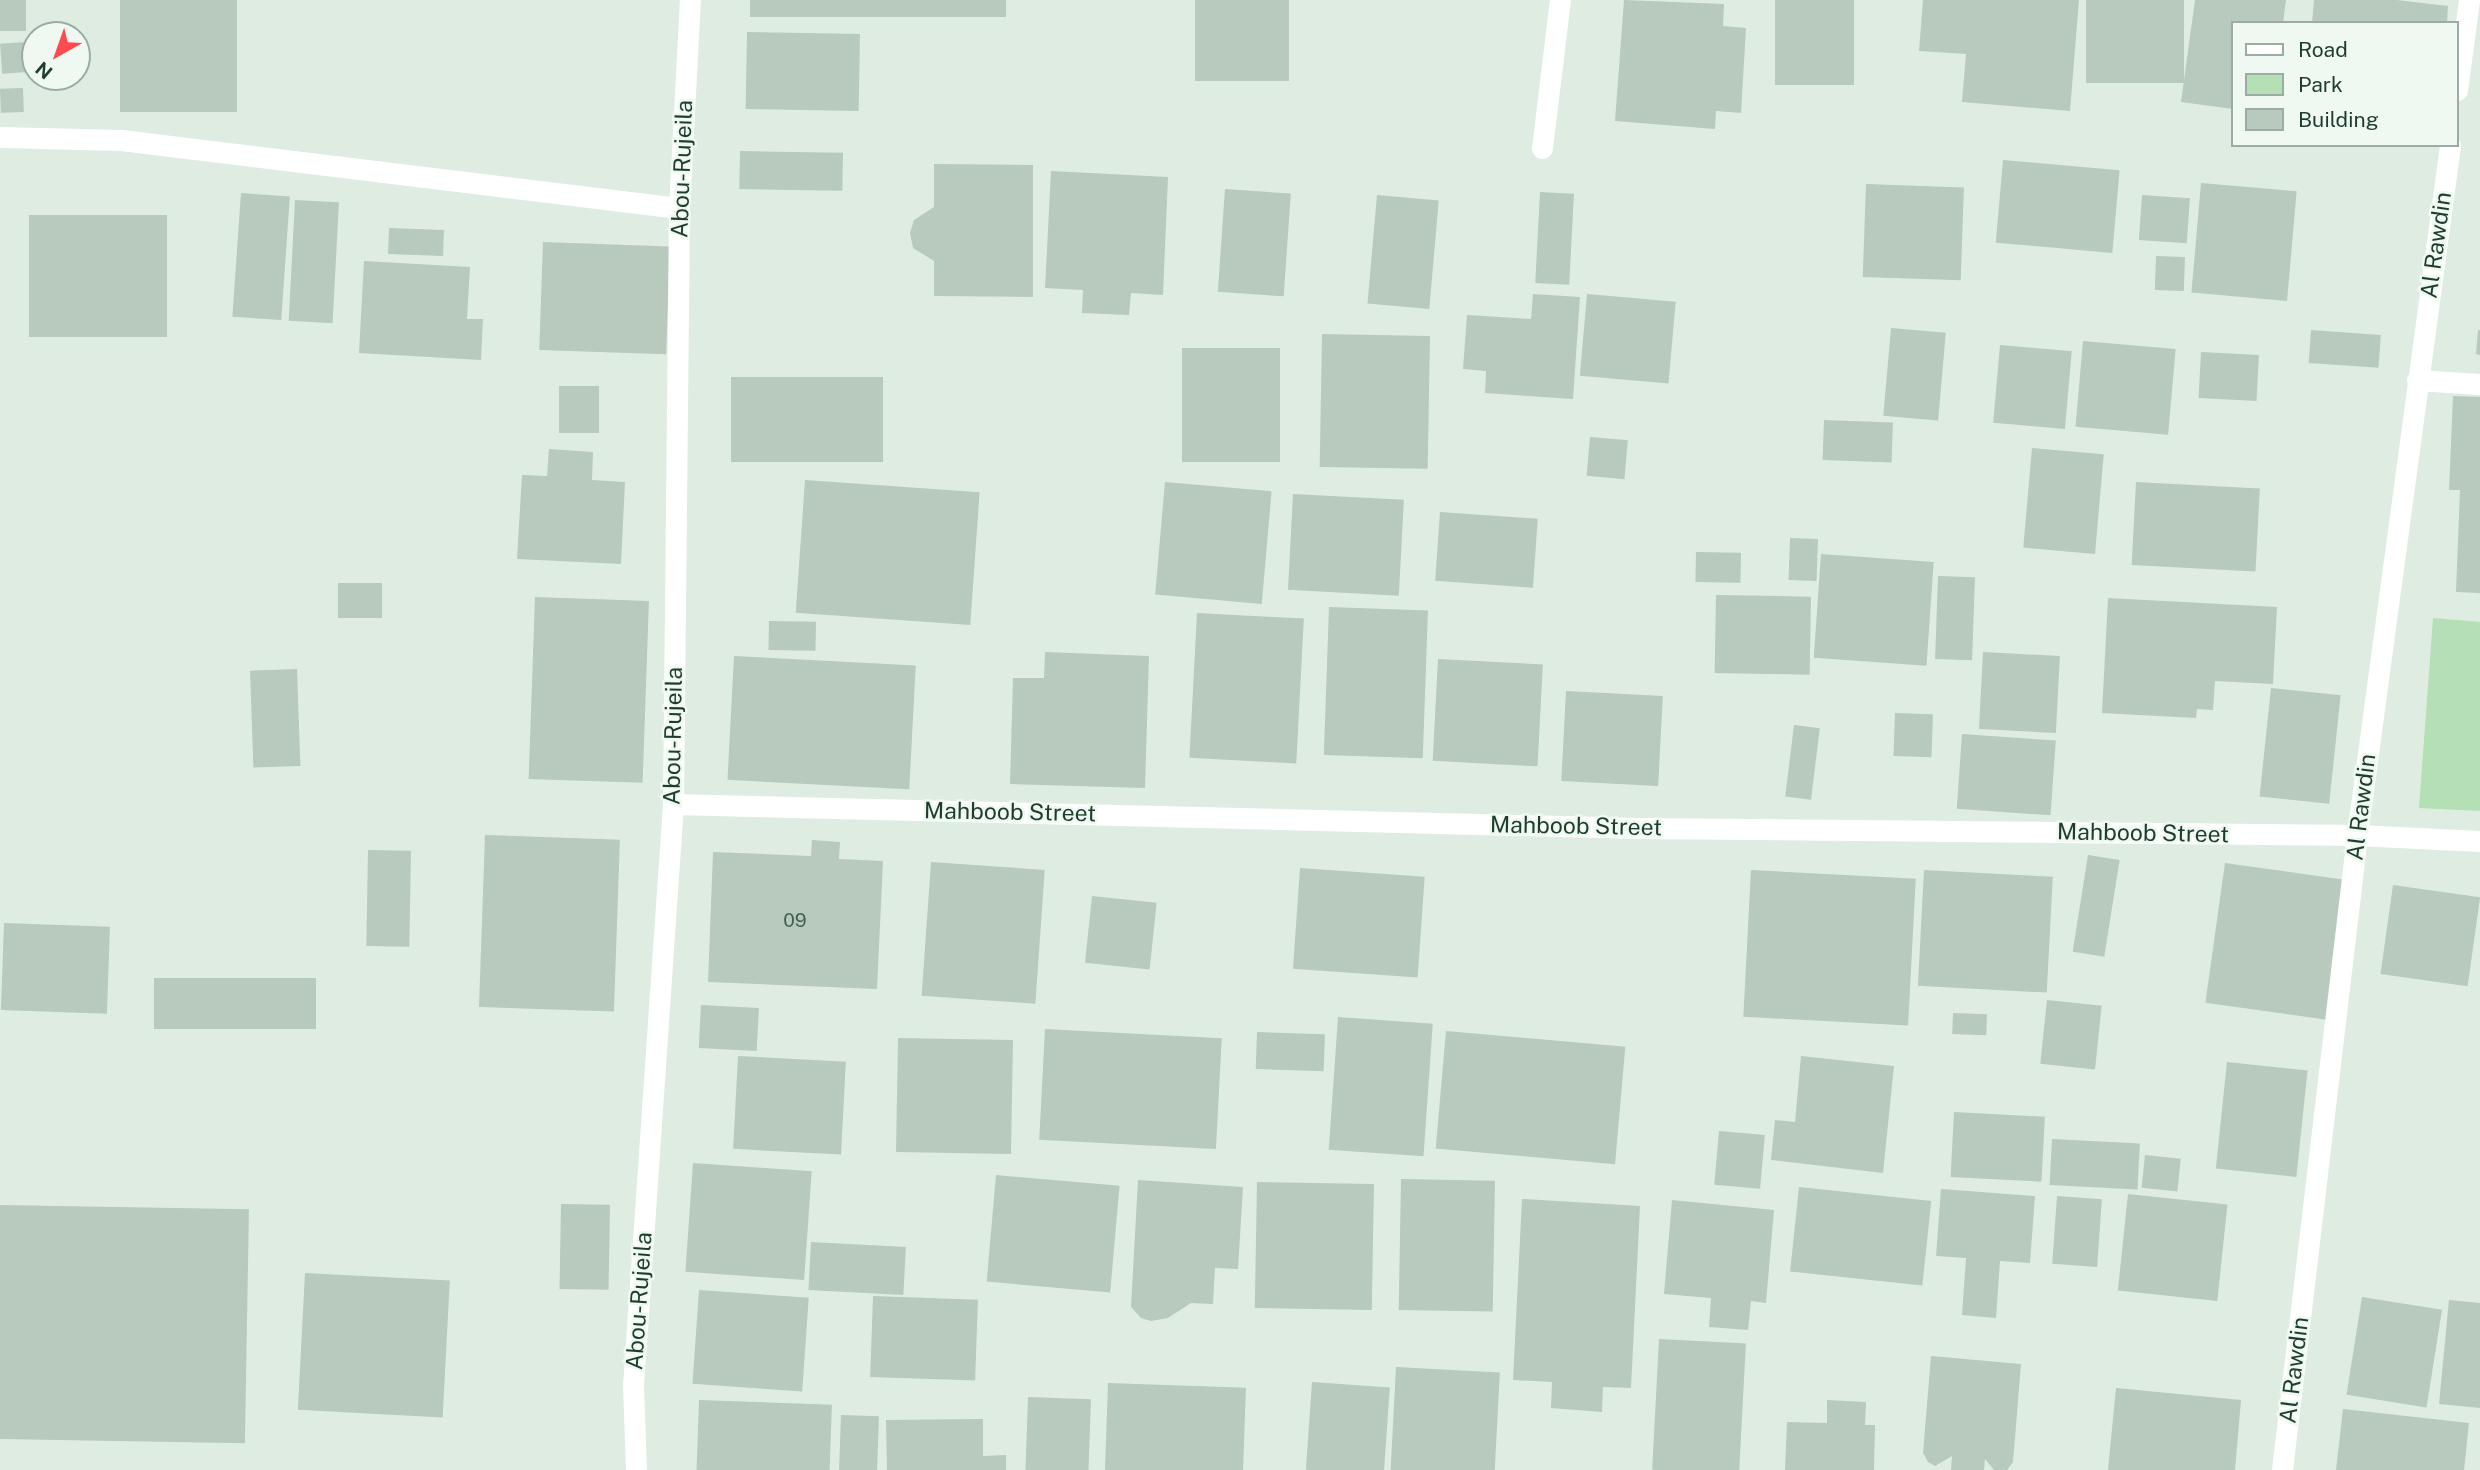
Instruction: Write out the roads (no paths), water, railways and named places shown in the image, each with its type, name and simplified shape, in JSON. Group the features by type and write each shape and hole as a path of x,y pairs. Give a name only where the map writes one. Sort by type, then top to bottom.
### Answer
{"street":[{"name":"Abou-Rujeila","path":"636,1470 633,1386 673,804 679,208 690,0"},
{"path":"1542,148 1560,0"},
{"path":"2459,75 2469,0"},
{"path":"0,137 121,140 679,208"},
{"name":"Al Rawdin","path":"2282,1470 2357,835 2450,147"},
{"path":"2417,380 2480,384"},
{"name":"Mahboob Street","path":"673,804 1640,828 2357,835 2480,841"}]}
